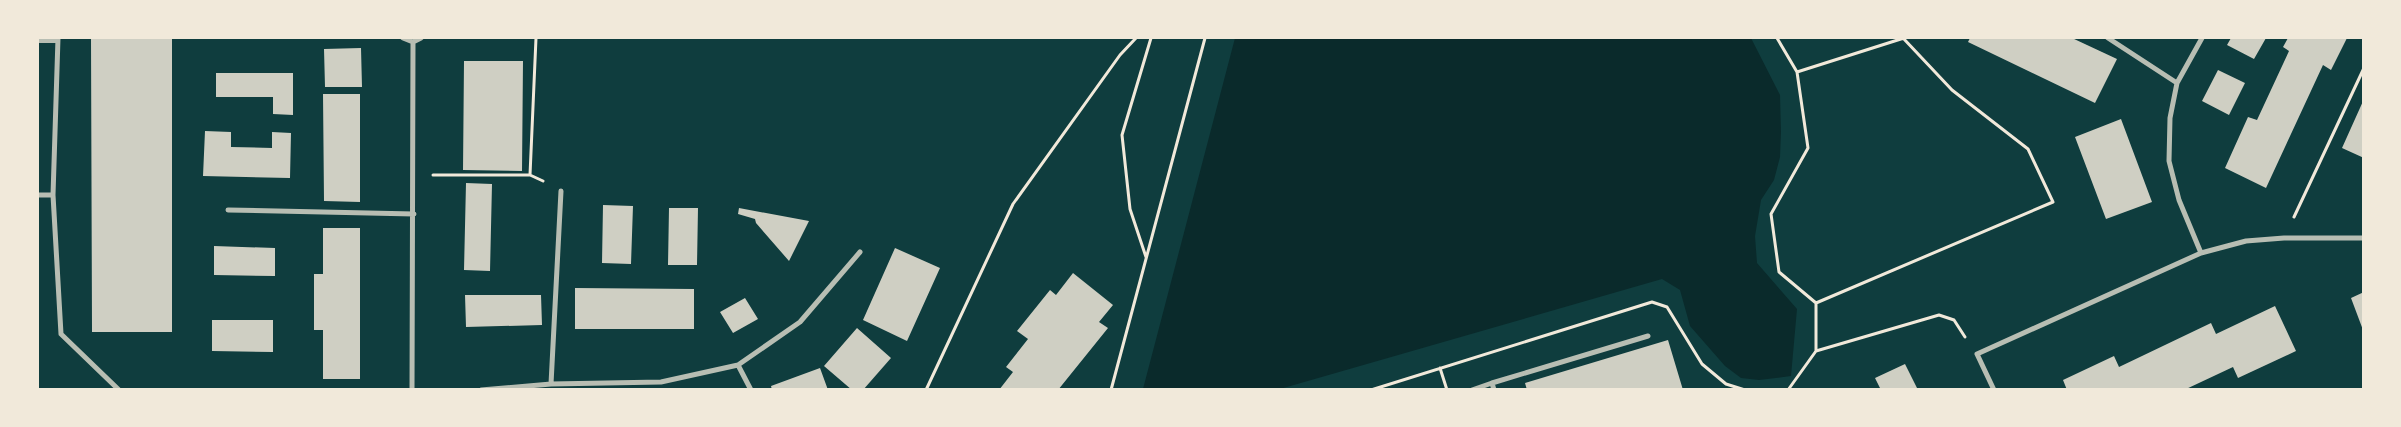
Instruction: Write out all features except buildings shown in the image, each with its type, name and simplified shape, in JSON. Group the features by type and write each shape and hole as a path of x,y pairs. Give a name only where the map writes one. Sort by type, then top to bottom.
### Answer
{"street":[{"path":"403,38 413,42 421,38"},
{"path":"2108,38 2177,83"},
{"path":"2201,253 2179,200 2169,161 2170,118 2177,83 2202,38"},
{"path":"58,39 53,195 61,334 118,390"},
{"path":"412,390 413,42"},
{"path":"551,384 562,191"},
{"path":"38,195 53,195"},
{"path":"228,210 414,214"},
{"path":"1994,390 1977,354 2201,253 2246,241 2284,238 2364,238"},
{"path":"481,390 551,384 661,382 738,365 800,322 860,252"},
{"path":"1472,390 1493,386 1648,336"},
{"path":"738,365 751,390"}],"lane":[{"path":"38,42 58,39"}],"path":[{"path":"414,175 530,175 536,38"},
{"path":"926,390 1013,204 1120,55 1136,38"},
{"path":"1146,259 1130,208 1122,135 1151,38"},
{"path":"1111,390 1205,38"},
{"path":"1777,38 1797,72 1808,148 1771,214 1779,272 1816,303"},
{"path":"1797,72 1904,38 1952,90 2028,149 2053,202 1816,303"},
{"path":"2284,238 2364,68"},
{"path":"1370,390 1652,302 1667,308 1702,364 1726,384 1746,390"},
{"path":"1788,390 1816,351 1816,303"},
{"path":"1816,351 1939,315 1954,320 1977,354"},
{"path":"1440,368 1447,390"}],"water":[{"path":"1235,38 1751,38 1780,95 1780,157 1774,180 1761,200 1755,236 1757,263 1797,309 1791,376 1759,380 1741,378 1725,366 1690,326 1680,290 1662,279 1280,389 1143,389"}]}
